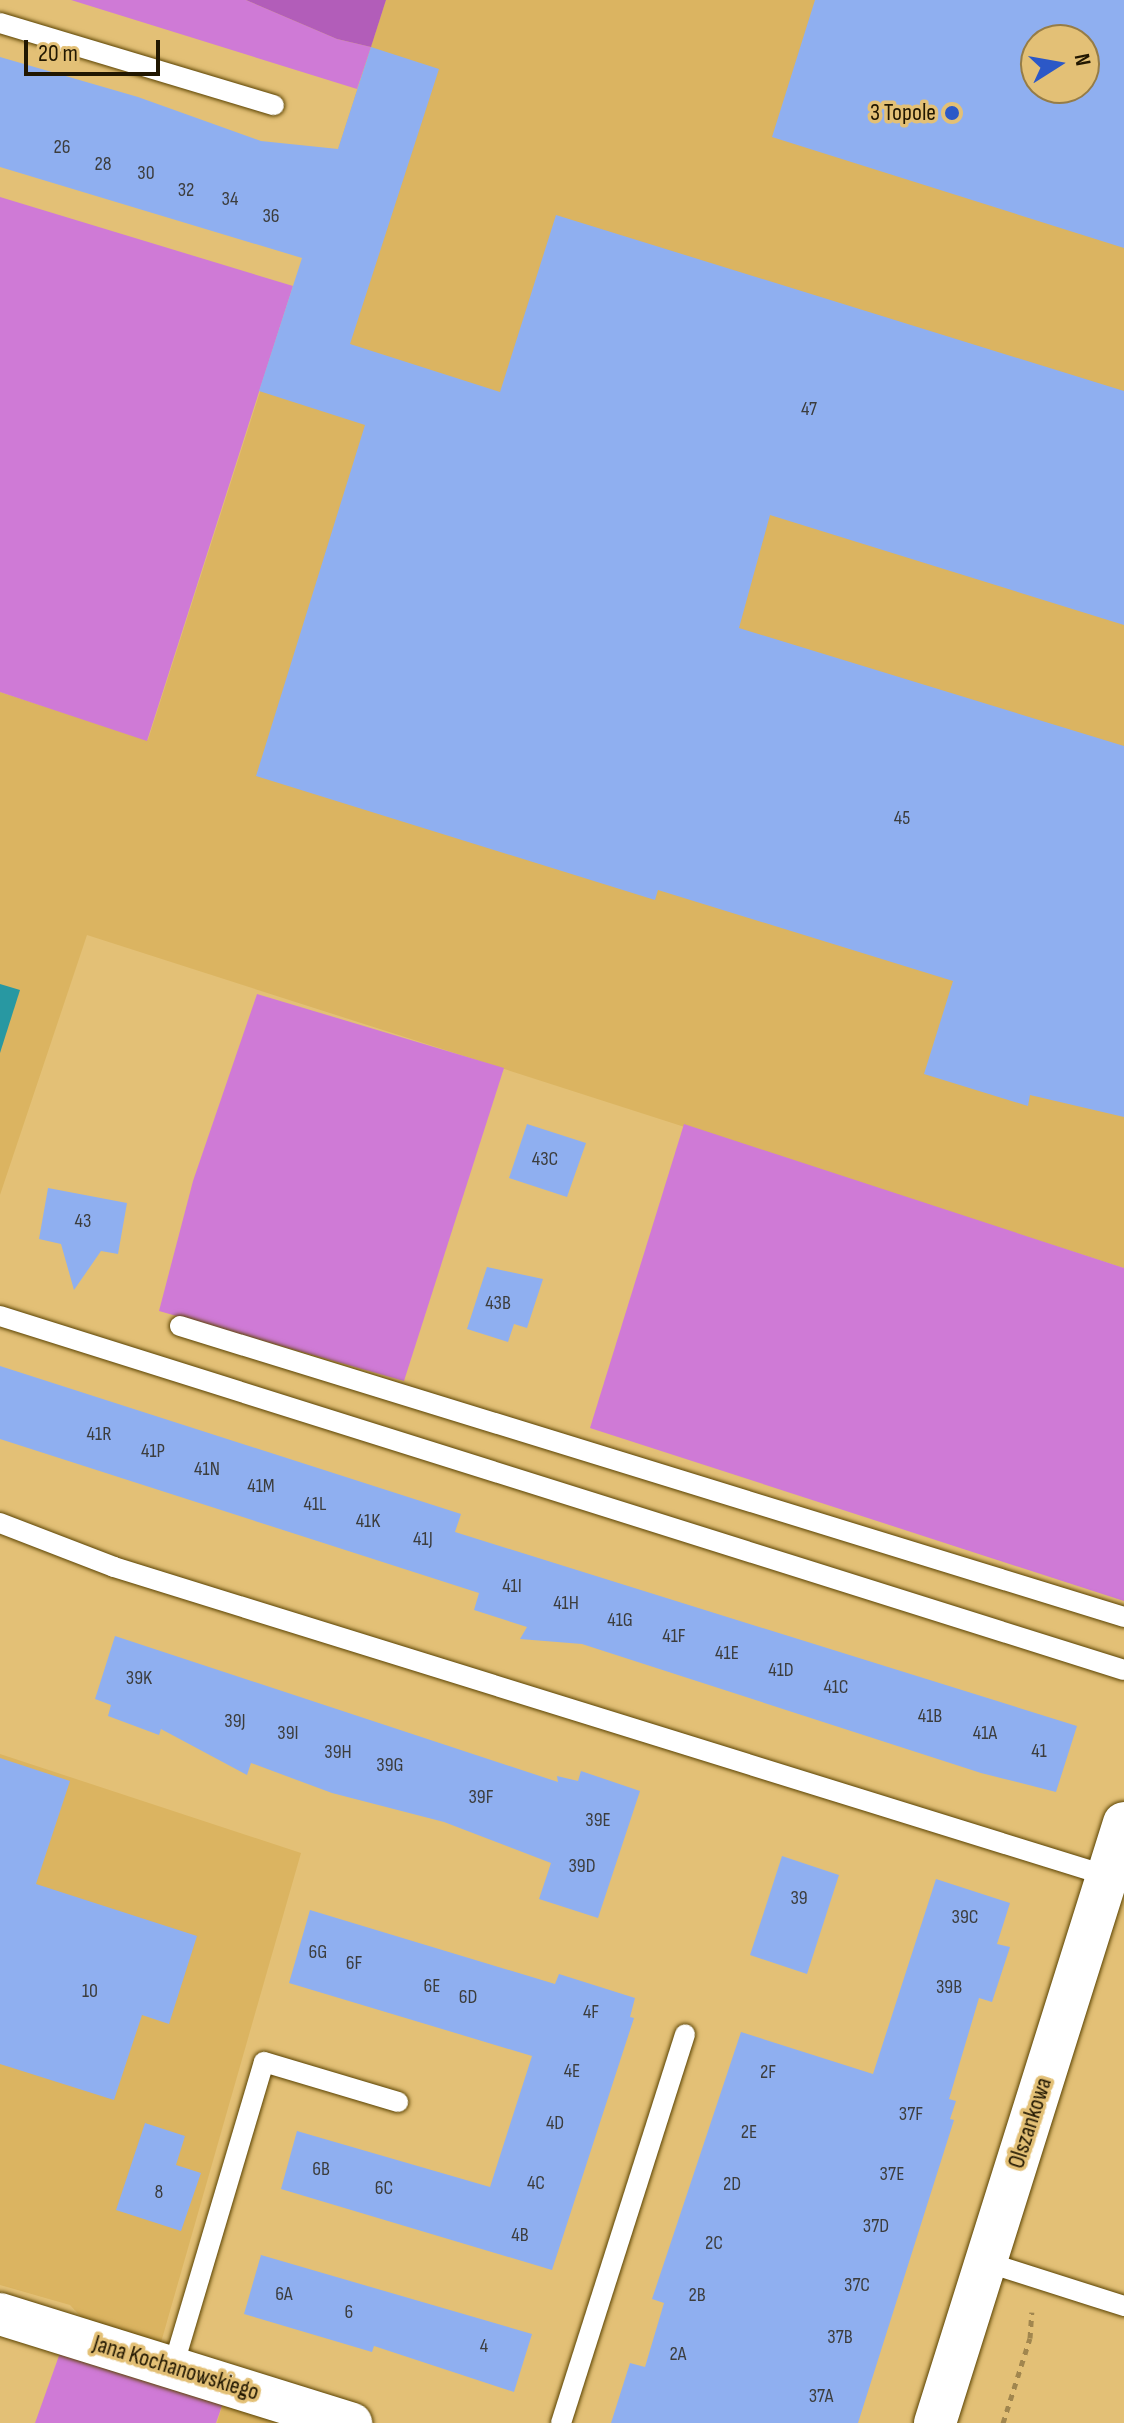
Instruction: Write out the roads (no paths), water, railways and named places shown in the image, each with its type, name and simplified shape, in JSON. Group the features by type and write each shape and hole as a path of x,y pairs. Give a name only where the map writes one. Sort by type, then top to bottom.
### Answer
{"street":[{"name":"Olszankowa","path":"935,2423 1124,1823"},
{"name":"Jana Kochanowskiego","path":"0,2314 351,2423"}],"lane":[{"path":"0,23 274,105"},
{"path":"0,1316 1124,1670"},
{"path":"180,1326 1124,1617"},
{"path":"0,1523 114,1567 1108,1876"},
{"path":"561,2423 685,2034"},
{"path":"173,2367 264,2062 398,2102"},
{"path":"986,2262 1124,2306"}],"water":[{"path":"0,984 20,990 0,1053"}],"place":[{"name":"3 Topole","path":"952,113"}]}
